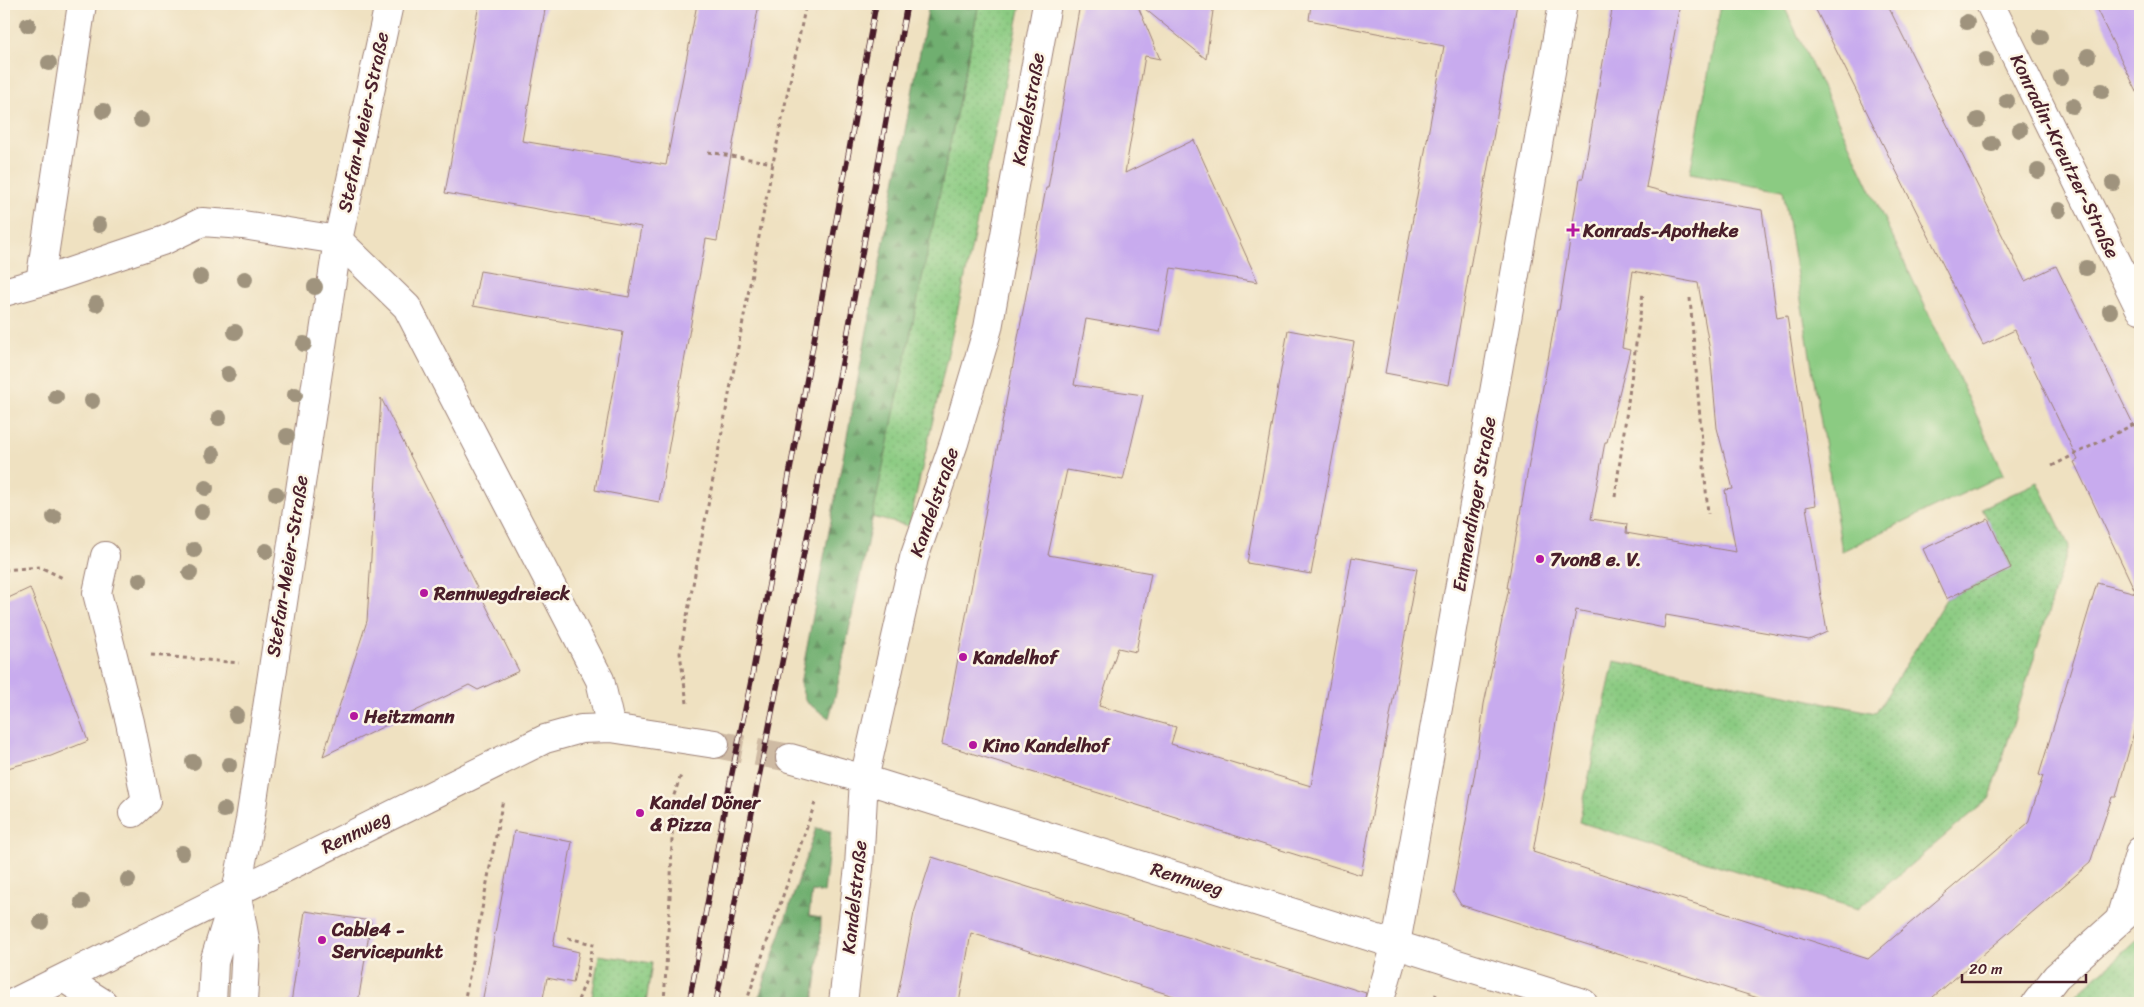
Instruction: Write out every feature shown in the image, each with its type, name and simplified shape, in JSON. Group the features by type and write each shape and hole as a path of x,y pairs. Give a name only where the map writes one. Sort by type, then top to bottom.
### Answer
{"street":[{"path":"40,282 82,4"},
{"name":"Stefan-Meier-Straße","path":"212,1003 214,962 236,892 250,820 338,240 389,4"},
{"name":"Kandelstraße","path":"843,1003 859,868 864,778 914,558 954,443 988,328 1047,4"},
{"name":"Emmendinger Straße","path":"1379,1003 1396,944 1563,4"},
{"name":"Konradin-Kreutzer-Straße","path":"1990,4 2140,309"},
{"path":"4,292 40,282 165,240 202,222 243,225 338,240 407,308 600,680 612,728"},
{"path":"104,556 97,593 130,722 146,801 133,813"},
{"name":"Rennweg","path":"13,1003 65,979 511,754 545,739 581,729 612,728 703,742"},
{"name":"Rennweg","path":"790,758 864,778 1583,1003"},
{"path":"2036,1003 2056,977 2130,911 2140,851"},
{"name":"Stefan-Meier-Straße","path":"236,892 246,945 243,1003"},
{"path":"65,979 103,1003"}],"path":[{"path":"703,742 680,653 773,163 806,4"},
{"path":"708,152 773,163"},
{"path":"1615,497 1643,293"},
{"path":"1690,298 1708,514"},
{"path":"2052,466 2140,421"},
{"path":"4,536 8,518"},
{"path":"4,570 40,567 97,593"},
{"path":"191,658 211,661"},
{"path":"464,1003 511,754"},
{"path":"664,1003 671,879 672,798 682,771"},
{"path":"746,1003 815,802"},
{"path":"568,938 593,944 587,976 577,1003"}],"green space":[{"path":"929,4 979,4 836,693 829,718 806,702 800,684"},
{"path":"979,4 1021,4 970,255 909,526 871,517"},
{"path":"1721,4 1783,4 2004,474 1842,551 1783,190 1690,173"},
{"path":"2038,482 2069,546 1990,798 1858,909 1579,822 1614,661 1876,713 1946,599 2011,568 1982,508"},
{"path":"816,828 831,831 824,893 812,891 809,916 821,918 820,953 813,1003 757,1003"},
{"path":"2140,937 2140,1003 2067,1003"},
{"path":"599,955 652,963 646,1003 591,1003"}],"building":[{"path":"479,4 546,4 522,141 666,165 697,4 759,4 717,241 706,239 659,502 595,490 623,332 473,306 480,271 629,297 641,227 445,193"},
{"path":"1080,4 1137,4 1160,59 1145,56 1125,173 1194,140 1258,282 1171,268 1160,332 1086,319 1074,385 1143,395 1123,480 1067,470 1048,555 1151,573 1136,652 1118,648 1099,706 1176,727 1171,744 1311,786 1352,557 1417,569 1361,875 942,744 1046,188 1048,188"},
{"path":"1139,4 1214,4 1206,59"},
{"path":"1311,4 1517,4 1449,385 1385,373 1444,46 1309,20"},
{"path":"1613,4 1680,4 1646,187 1685,197 1762,210 1777,318 1787,316 1816,505 1806,507 1827,632 1809,640 1666,615 1664,628 1576,610 1533,852 1868,959 2028,823 2043,776 2039,775 2097,583 2136,593 2074,462 2078,460 2015,330 1983,345 1813,4 1887,4 2025,281 2056,266 2140,438 2140,710 2116,797 2112,797 2090,863 1926,1003 1774,1003 1461,905 1453,892 1475,772 1484,704 1509,588 1507,588 1557,310 1559,310 1580,178 1583,178","holes":["1633,271 1698,283 1710,351 1717,428 1733,489 1725,490 1736,552 1626,533 1627,524 1591,519 1605,442 1607,442 1630,350 1622,348"]},
{"path":"2094,4 2140,4 2140,98"},
{"path":"1288,330 1354,342 1311,574 1247,563"},
{"name":"Rennwegdreieck","path":"381,398 519,671 478,690 469,685 323,756 367,621"},
{"path":"1988,519 2011,568 1946,599 1923,549"},
{"path":"30,588 88,741 51,756 4,769 4,600"},
{"path":"514,831 572,842 553,946 579,952 573,983 547,978 542,1003 482,1003"},
{"path":"932,857 1366,993 1364,1003 1196,1003 971,933 959,1003 896,1003 914,913"},
{"path":"305,911 371,921 358,1003 291,1003"}],"tunnel":[{"path":"715,744 790,758"}],"railway":[{"path":"689,1003 724,812 752,676 876,4"},
{"path":"716,1003 751,817 845,348 907,4"}],"place":[{"name":"Konrads-Apotheke","path":"1573,230"},
{"name":"7von8 e. V.","path":"1540,559"},
{"name":"Rennwegdreieck","path":"424,593"},
{"name":"Kandelhof","path":"963,657"},
{"name":"Heitzmann","path":"354,716"},
{"name":"Kino Kandelhof","path":"973,745"},
{"name":"Kandel Döner & Pizza","path":"640,813"},
{"name":"Cable4 - Servicepunkt","path":"322,940"}]}
